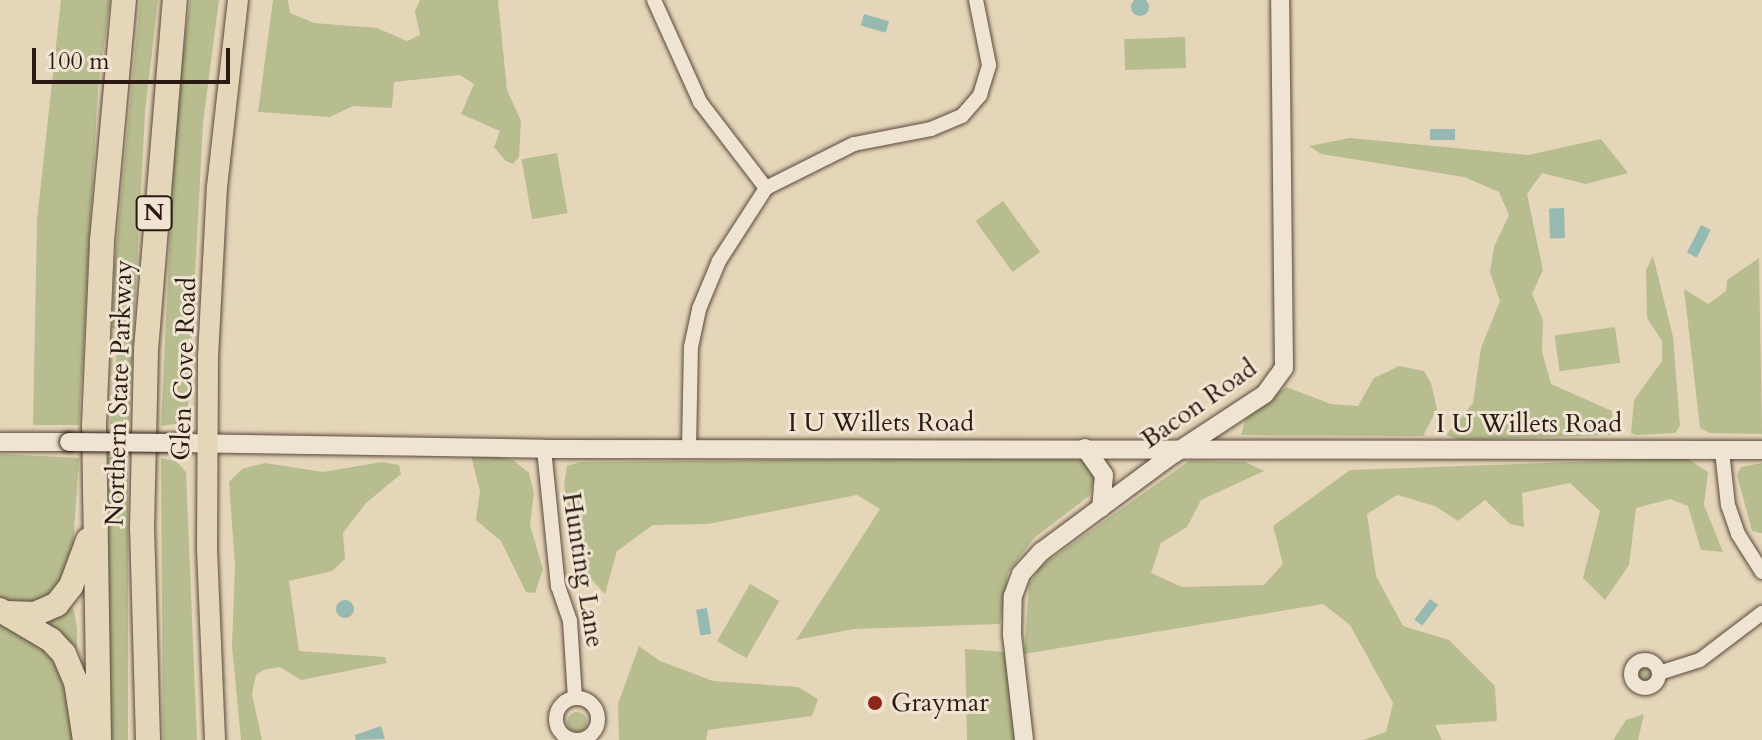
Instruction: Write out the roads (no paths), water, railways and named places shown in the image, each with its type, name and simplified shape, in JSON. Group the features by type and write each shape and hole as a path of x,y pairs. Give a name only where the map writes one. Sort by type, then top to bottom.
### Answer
{"highway":[{"name":"Northern State Parkway","path":"99,740 93,523 102,241 124,0"},
{"name":"Northern State Parkway","path":"148,740 142,528 146,350 175,0"},
{"path":"2,612 43,612 62,599 93,523"},
{"path":"2,612 51,640 69,662 85,740"}],"main road":[{"name":"Glen Cove Road","path":"215,740 206,443 217,187 238,0"}],"street":[{"path":"654,0 700,102 766,188"},
{"path":"689,449 691,347 699,309 719,261 766,188 854,144 931,129 962,116 980,95 989,65 976,0"},
{"name":"Bacon Road","path":"1024,740 1012,635 1013,596 1021,574 1041,552 1265,394 1284,368 1280,0"},
{"name":"I U Willets Road","path":"0,442 544,449 1762,450"},
{"path":"1085,448 1102,468 1101,508"},
{"name":"Hunting Lane","path":"544,449 558,586 570,621 575,698"},
{"path":"1722,451 1728,505 1738,534 1762,572"},
{"path":"1659,673 1700,660 1762,613"}],"water":[{"path":"1136,-2 1144,-2 1149,7 1147,14 1136,16 1131,11 1131,3"},
{"path":"864,14 889,21 886,33 861,26"},
{"path":"1430,129 1455,129 1455,140 1430,140"},
{"path":"1564,208 1565,238 1550,239 1549,209"},
{"path":"1701,225 1711,230 1697,258 1687,253"},
{"path":"1430,599 1438,605 1422,626 1414,620"},
{"path":"341,600 349,600 354,609 352,616 341,618 336,613 336,605"},
{"path":"707,608 711,634 700,635 696,610"},
{"path":"381,726 385,739 356,740 355,735"}],"place":[{"name":"Graymar","path":"875,703"}]}
